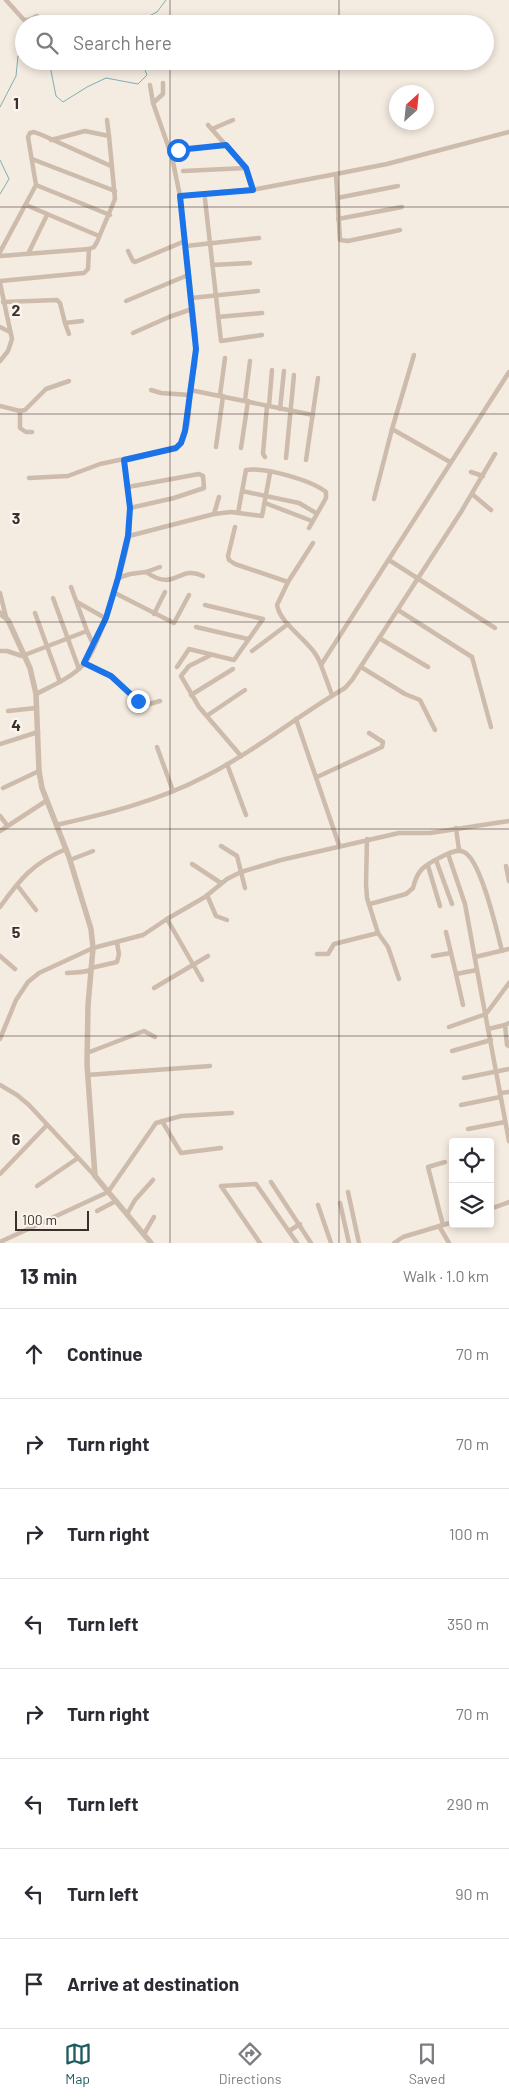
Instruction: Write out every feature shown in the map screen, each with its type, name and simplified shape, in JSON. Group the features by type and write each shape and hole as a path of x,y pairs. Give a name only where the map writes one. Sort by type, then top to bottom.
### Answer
{"street":[{"path":"6,0 20,15"},
{"path":"153,102 162,96 164,92 163,83"},
{"path":"29,478 68,476 100,464 170,450 179,446 185,431 196,349 191,298 180,196 172,157 153,102 150,85"},
{"path":"107,120 115,191 114,204 95,246 90,249 28,254 0,254 36,185 29,134 34,132 112,166"},
{"path":"212,129 233,120"},
{"path":"208,125 246,168 253,190"},
{"path":"51,140 86,131 109,136"},
{"path":"180,196 253,190 336,174 387,164 509,132"},
{"path":"178,150 226,145"},
{"path":"32,159 115,191"},
{"path":"183,171 246,168"},
{"path":"336,174 340,240 400,230"},
{"path":"36,185 110,215"},
{"path":"337,198 398,186"},
{"path":"205,199 221,341 262,335"},
{"path":"26,205 99,236"},
{"path":"338,219 402,207"},
{"path":"28,254 47,215"},
{"path":"128,251 133,262 135,262 185,243 210,243 259,238"},
{"path":"0,359 8,351 11,344 0,282 84,273 88,269 90,249"},
{"path":"212,265 250,263"},
{"path":"126,300 188,275"},
{"path":"191,298 258,291"},
{"path":"3,302 58,300 69,334"},
{"path":"133,333 169,316 192,309"},
{"path":"218,317 262,313"},
{"path":"65,323 82,321"},
{"path":"0,328 10,332"},
{"path":"374,499 414,355"},
{"path":"216,447 225,358"},
{"path":"241,448 250,361"},
{"path":"265,457 263,454 272,370"},
{"path":"280,408 284,371"},
{"path":"321,665 509,372"},
{"path":"286,458 294,375"},
{"path":"306,460 318,378"},
{"path":"0,406 20,411 31,405 46,390 69,381"},
{"path":"151,390 161,393 190,392 221,396 313,415"},
{"path":"20,411 20,428 26,432 32,432"},
{"path":"392,429 450,462"},
{"path":"56,825 106,814 173,791 203,778 241,756 349,684 472,494 495,454"},
{"path":"36,694 60,682 84,663 94,646 106,618 128,536 130,508 124,460"},
{"path":"238,513 247,470 270,473 303,480 324,491 326,498 309,528"},
{"path":"471,472 482,476"},
{"path":"128,536 214,514 228,512 261,516 270,473"},
{"path":"128,487 199,474 203,476 205,481 204,488 193,493 130,508"},
{"path":"242,490 299,503 316,513"},
{"path":"472,494 491,510"},
{"path":"214,514 220,497"},
{"path":"265,503 312,520"},
{"path":"235,527 228,556 229,560 235,564 288,582"},
{"path":"313,542 276,605 288,624 312,648 321,665 332,695"},
{"path":"389,560 494,628"},
{"path":"118,578 160,567"},
{"path":"146,572 154,578 168,581 188,573 196,573 203,576"},
{"path":"71,587 94,646"},
{"path":"113,592 175,623 189,594"},
{"path":"154,614 165,592"},
{"path":"0,593 3,615 25,655 36,694 39,772 46,801 70,860 91,929 93,948 88,1005 87,1075 94,1176"},
{"path":"53,598 78,669"},
{"path":"77,602 106,618"},
{"path":"177,667 189,649 234,660 263,618 205,605"},
{"path":"398,610 472,657 491,727"},
{"path":"35,614 60,682"},
{"path":"252,651 288,624"},
{"path":"196,627 248,639"},
{"path":"0,652 7,651 20,656 25,655 88,631"},
{"path":"379,638 428,667"},
{"path":"211,654 189,666 181,676 191,695 241,756"},
{"path":"84,663 115,679 142,706 160,701"},
{"path":"361,666 405,694 420,700 435,730"},
{"path":"191,695 233,669"},
{"path":"208,715 245,690"},
{"path":"8,711 36,708"},
{"path":"296,719 339,845"},
{"path":"0,744 38,732"},
{"path":"317,777 382,747 383,742 369,733"},
{"path":"157,746 173,791"},
{"path":"227,764 246,815"},
{"path":"3,788 39,772"},
{"path":"0,831 46,801"},
{"path":"0,816 7,825"},
{"path":"0,1039 16,1000 28,982 48,967 93,948 143,935 207,895 221,883 241,872 367,839 399,833 430,833 509,821"},
{"path":"456,828 459,850"},
{"path":"367,839 366,884 370,904 378,933 388,947 399,979"},
{"path":"221,846 237,856 245,888"},
{"path":"0,907 17,884 38,863 66,849"},
{"path":"370,904 406,894 413,888 418,870 459,850"},
{"path":"459,850 469,856 474,864 488,898 502,950"},
{"path":"70,860 93,851"},
{"path":"448,854 465,904 509,1141"},
{"path":"436,860 452,904"},
{"path":"192,864 221,883"},
{"path":"428,866 440,906"},
{"path":"506,866 509,881"},
{"path":"17,884 36,910"},
{"path":"207,895 216,916 227,920"},
{"path":"167,919 202,980"},
{"path":"446,932 463,1005"},
{"path":"317,954 328,954 331,946 337,943 378,933"},
{"path":"66,973 74,972 81,974 91,969 117,962 120,954 117,943"},
{"path":"475,957 509,949"},
{"path":"433,956 451,953"},
{"path":"0,956 15,969"},
{"path":"154,988 208,956"},
{"path":"456,974 477,970"},
{"path":"450,1027 486,1014 509,984"},
{"path":"488,1029 507,1024 507,1045 509,1046"},
{"path":"87,1053 144,1031 155,1038"},
{"path":"452,1051 491,1040"},
{"path":"87,1075 210,1066"},
{"path":"464,1078 509,1069"},
{"path":"0,1086 17,1095 29,1105 94,1176 151,1243"},
{"path":"461,1105 509,1092"},
{"path":"0,1242 108,1192 155,1125 162,1121 181,1116 232,1113"},
{"path":"468,1129 506,1119"},
{"path":"162,1121 182,1153 221,1148"},
{"path":"0,1174 47,1125"},
{"path":"37,1186 78,1158"},
{"path":"445,1162 428,1168 441,1226 449,1243"},
{"path":"127,1214 135,1200 153,1180"},
{"path":"271,1182 311,1243"},
{"path":"260,1243 220,1186 256,1184 297,1243"},
{"path":"348,1192 359,1243"},
{"path":"97,1211 116,1201"},
{"path":"494,1208 509,1202"},
{"path":"340,1203 349,1243"},
{"path":"318,1205 331,1243"},
{"path":"144,1234 154,1217"},
{"path":"394,1243 403,1237 449,1223"},
{"path":"289,1231 300,1224"}],"waterway":[{"path":"151,15 157,12 166,0"},
{"path":"0,107 16,76 17,70"},
{"path":"51,70 56,96 63,102 106,78 138,84 147,75 145,70"},
{"path":"0,160 9,179 0,194"}],"route":[{"path":"138,701 111,676 84,663 90,656 106,618 128,536 130,508 124,460 176,448 183,440 185,431 196,349 180,196 253,190 246,168 226,145 178,150"}]}
